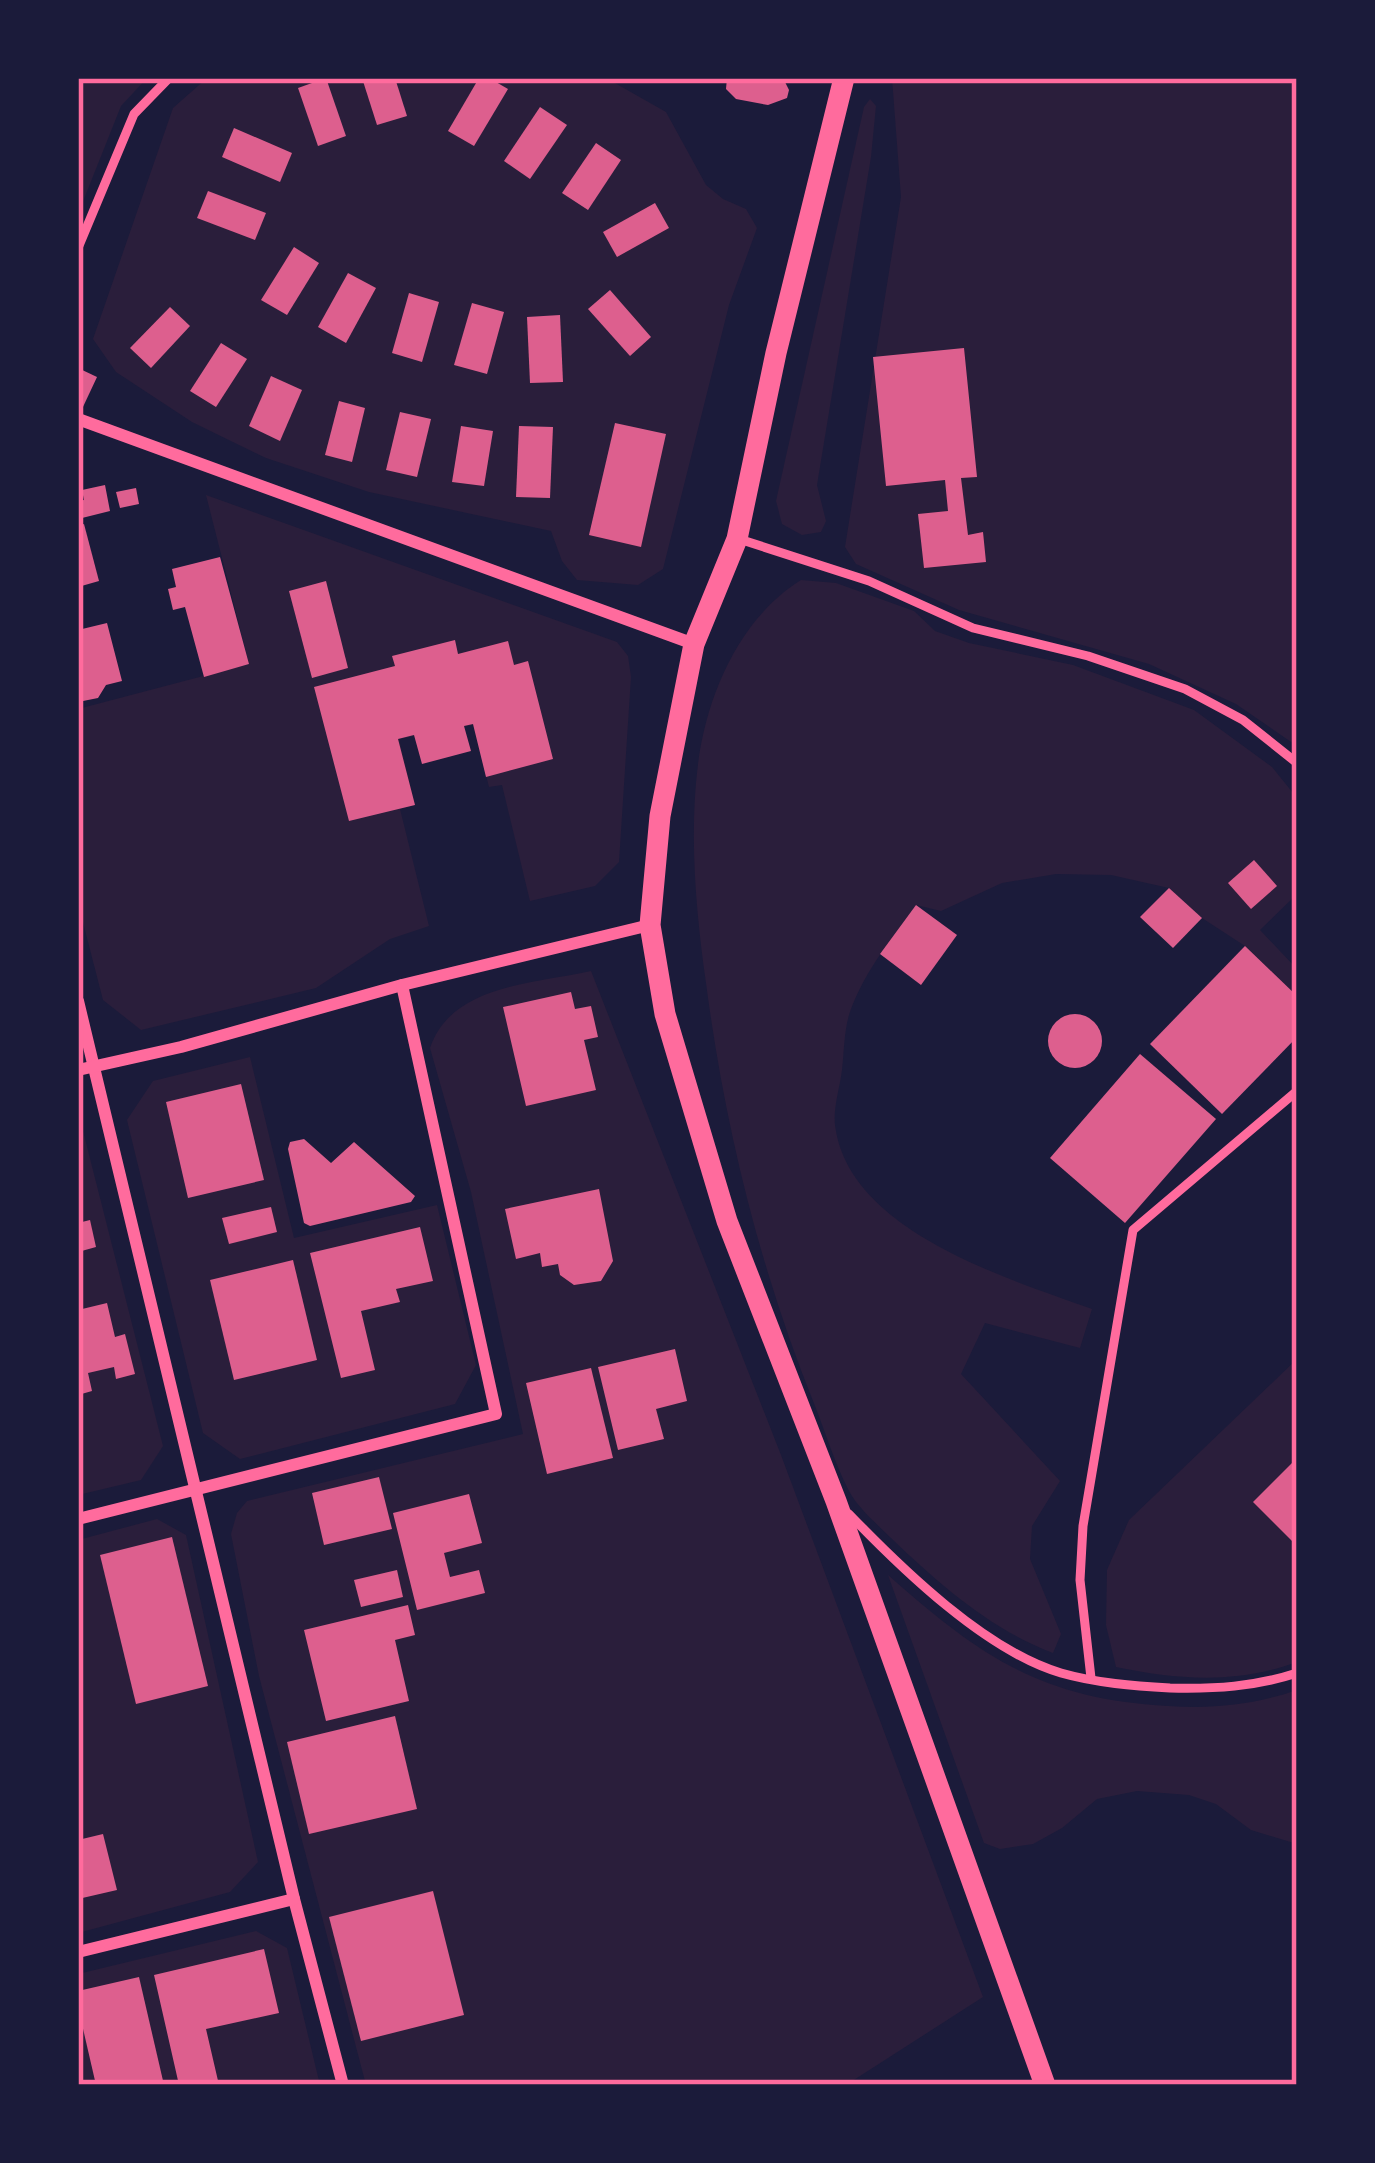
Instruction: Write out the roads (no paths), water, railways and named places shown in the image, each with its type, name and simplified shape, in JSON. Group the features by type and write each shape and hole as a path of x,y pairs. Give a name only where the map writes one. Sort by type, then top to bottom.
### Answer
{"street":[{"path":"844,78 776,353 737,538 694,644 660,816 650,925 665,1014 728,1221 836,1501 1046,2085"},
{"path":"78,419 694,644"},
{"path":"78,1070 650,925"},
{"path":"78,1519 496,1414 402,986"},
{"path":"78,1001 294,1899 344,2085"},
{"path":"78,1952 294,1899"}],"lane":[{"path":"78,248 134,114 169,78"},
{"path":"737,538 869,581 974,628 1088,656 1185,689 1243,720 1297,764"},
{"path":"1091,1678 1080,1580 1083,1526 1133,1230 1297,1091"},
{"path":"836,1501 937,1598 1018,1654 1060,1672 1131,1686 1225,1690 1297,1673"}]}
